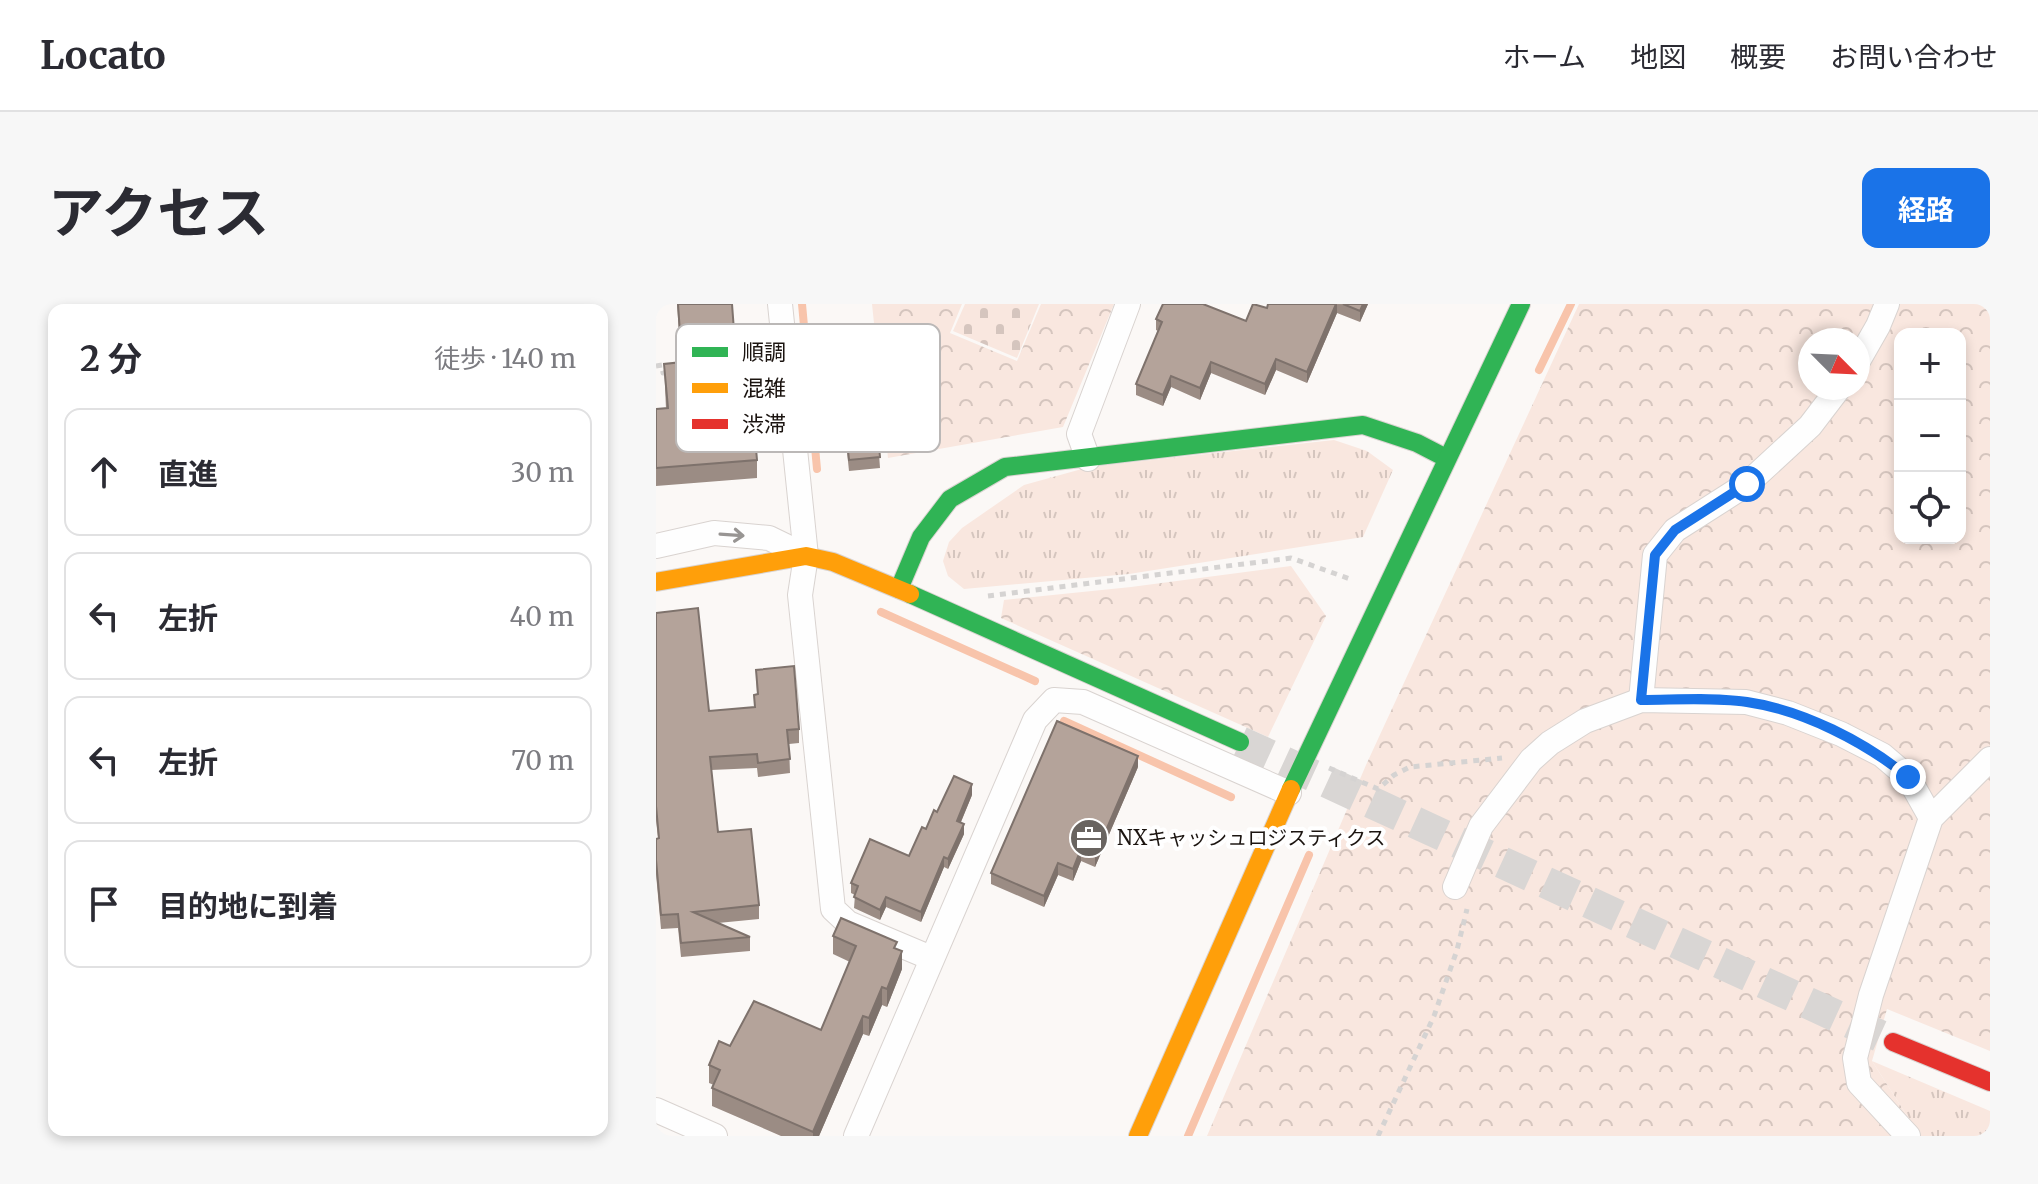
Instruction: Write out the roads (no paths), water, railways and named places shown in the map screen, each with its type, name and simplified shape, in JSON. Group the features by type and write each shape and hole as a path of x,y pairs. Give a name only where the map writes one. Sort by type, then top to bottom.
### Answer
{"street":[{"path":"780,304 782,324"},
{"path":"1088,459 1079,434 1128,304"},
{"path":"1138,1136 1289,793 1521,304"},
{"path":"1870,340 1887,304"},
{"path":"1641,700 1655,555 1675,530 1747,484 1810,426 1830,400"},
{"path":"899,589 921,537 950,499 1005,467 1363,425 1417,443 1446,458"},
{"path":"795,452 806,556 800,595 833,909 848,923 931,958"},
{"path":"656,546 714,533 769,538 806,556 833,562 899,589 1240,742"},
{"path":"656,582 806,556"},
{"path":"856,1136 1035,720 1054,700 1083,702 1289,793"},
{"path":"1455,887 1481,826 1531,760 1550,743 1585,721 1641,700 1746,702 1788,713 1828,729 1882,755 1908,777 1931,818"},
{"path":"1908,1136 1859,1083 1855,1058 1871,995 1931,818 1990,759"},
{"path":"1893,1042 1990,1082"},
{"path":"656,1110 715,1136"}],"waterway":[{"path":"802,304 804,324"},
{"path":"1539,370 1571,304"},
{"path":"815,452 817,469"},
{"path":"881,612 1035,681"},
{"path":"1064,721 1231,797"},
{"path":"1188,1136 1309,855"}],"tunnel":[{"path":"1240,742 1893,1042"}],"place":[{"name":"NXキャッシュロジスティクス","path":"1089,838"}]}
